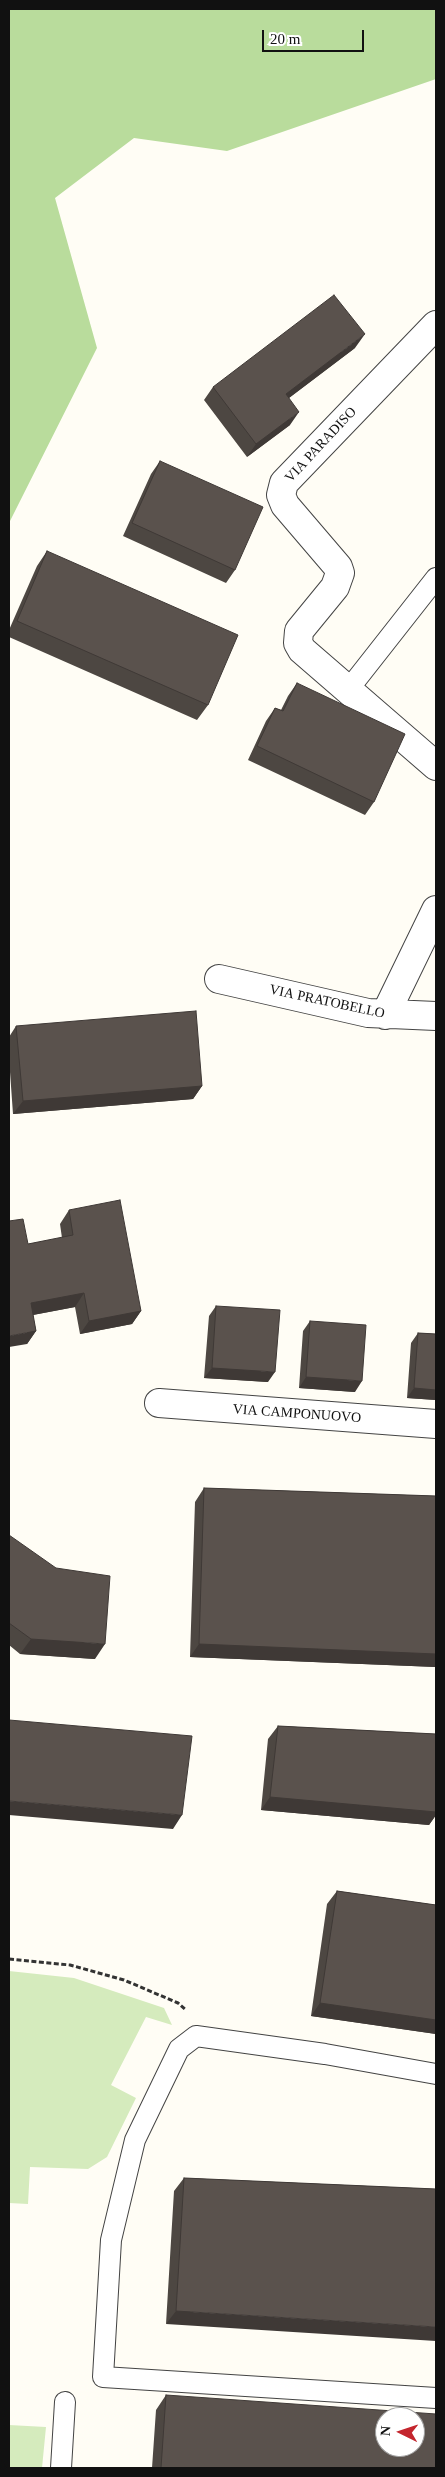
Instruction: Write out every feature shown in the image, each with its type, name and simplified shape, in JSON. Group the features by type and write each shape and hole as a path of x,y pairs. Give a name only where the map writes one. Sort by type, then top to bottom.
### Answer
{"street":[{"name":"VIA PARADISO","path":"436,325 284,483 282,489 285,505 338,567 340,573 335,587 299,631 298,643 302,650 436,766"},
{"path":"386,1015 436,910"},
{"name":"VIA PRATOBELLO","path":"219,978 346,1009 386,1015 436,1016"},
{"name":"VIA CAMPONUOVO","path":"159,1404 436,1424"}],"lane":[{"path":"348,690 436,578"},
{"path":"436,2074 325,2054 196,2036 179,2049 135,2140 111,2240 103,2377 436,2398"},
{"path":"60,2468 65,2402"}],"path":[{"path":"9,1959 70,1965 124,1980 178,2003 216,2039"}],"green space":[{"path":"9,9 436,9 436,79 227,151 134,138 55,198 97,348 9,523"},
{"path":"9,1971 74,1978 164,2008 172,2025 146,2017 111,2085 136,2098 107,2157 88,2169 30,2167 28,2204 9,2203"},
{"path":"9,2425 46,2427 42,2468 9,2468"}],"building":[{"path":"334,295 365,334 286,394 299,412 256,444 213,387"},
{"path":"160,461 263,507 235,570 132,523"},
{"path":"47,551 238,635 208,705 17,621"},
{"path":"297,683 405,734 374,802 257,746 275,708 283,711"},
{"path":"196,1011 202,1086 23,1101 16,1026"},
{"path":"120,1200 141,1311 89,1321 84,1293 31,1303 36,1331 9,1336 9,1221 23,1219 28,1244 73,1235 69,1210"},
{"path":"216,1306 280,1310 275,1372 212,1368"},
{"path":"310,1321 366,1325 362,1381 306,1377"},
{"path":"418,1333 436,1334 436,1390 414,1388"},
{"path":"204,1488 436,1496 436,1654 199,1644"},
{"path":"9,1535 56,1568 110,1576 105,1644 31,1639 9,1623"},
{"path":"9,1720 192,1736 182,1815 9,1801"},
{"path":"278,1726 436,1734 436,1812 270,1797"},
{"path":"337,1891 436,1905 436,2020 320,2003"},
{"path":"184,2178 436,2189 436,2327 176,2311"},
{"path":"166,2395 375,2410 375,2457 425,2457 425,2413 436,2414 436,2468 161,2468"}]}
